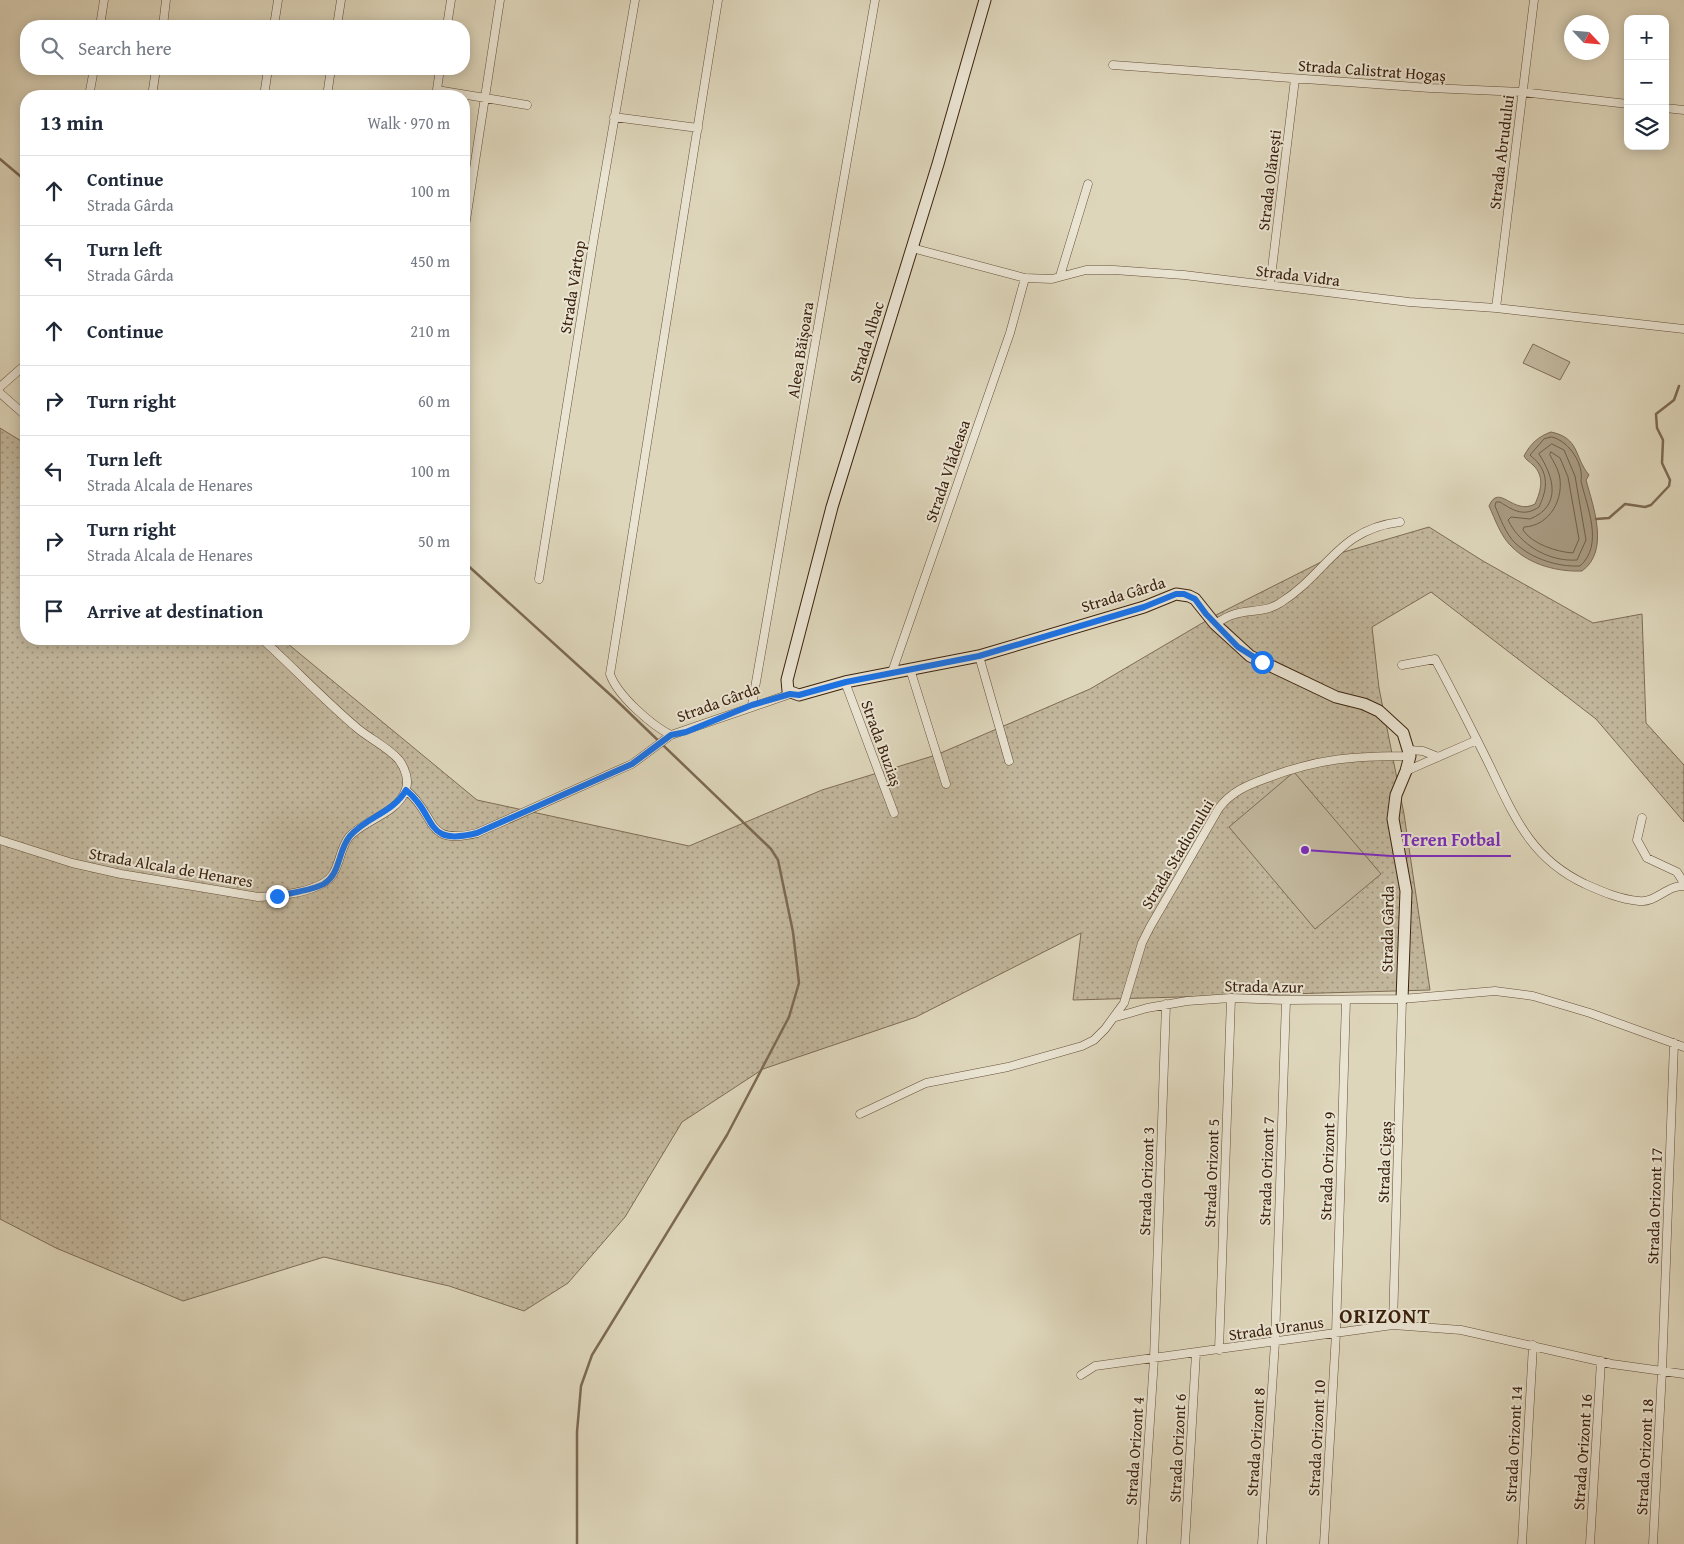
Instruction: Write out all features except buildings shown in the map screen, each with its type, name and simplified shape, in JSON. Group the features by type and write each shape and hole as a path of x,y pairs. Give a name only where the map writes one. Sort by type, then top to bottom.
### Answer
{"street":[{"path":"101,20 104,0"},
{"path":"163,20 166,0"},
{"path":"275,20 278,0"},
{"path":"338,20 341,0"},
{"path":"448,20 451,0"},
{"path":"470,194 500,0"},
{"name":"Strada Vârtop","path":"539,579 634,0"},
{"path":"669,737 618,689 610,674 718,0"},
{"name":"Aleea Băișoara","path":"752,705 875,0"},
{"name":"Strada Albac","path":"790,694 786,685 787,680 832,508 964,79 985,0"},
{"name":"Strada Abrudului","path":"1496,308 1534,0"},
{"name":"Strada Calistrat Hogaș","path":"1114,65 1295,79 1522,92 1624,104"},
{"path":"90,90 93,75"},
{"path":"153,90 155,75"},
{"path":"265,90 267,75"},
{"path":"328,90 330,75"},
{"path":"437,90 439,75"},
{"name":"Strada Olănești","path":"1270,285 1295,79"},
{"path":"470,96 527,105"},
{"path":"1669,108 1684,110"},
{"path":"614,117 698,128"},
{"path":"1060,276 1088,184"},
{"name":"Strada Vidra","path":"912,248 1026,278 1042,279 1086,270 1114,270 1270,285 1408,302 1496,308 1684,329"},
{"name":"Strada Vlădeasa","path":"892,672 1010,333 1026,278"},
{"path":"0,387 20,369"},
{"path":"0,393 20,411"},
{"path":"1215,624 1232,615 1277,605 1308,582 1348,541 1379,524 1400,522"},
{"name":"Strada Gârda","path":"406,790 414,797 434,830 444,836 456,838 477,833 632,764 669,737 752,705 790,694 811,693 846,682 979,656 1144,607 1176,594 1184,594 1195,599 1215,624 1250,656 1336,696 1364,704 1378,711 1403,733 1409,753 1406,771 1396,796 1393,819 1406,891 1402,999"},
{"path":"268,645 357,728 399,760 406,772 408,783 406,790"},
{"path":"979,656 1009,761"},
{"path":"1402,665 1435,659 1522,833 1554,866 1567,875 1606,894 1641,902 1651,900 1671,888 1684,884 1677,872 1647,858 1637,840 1642,818"},
{"path":"910,669 946,784"},
{"name":"Strada Buziaș","path":"846,682 894,813"},
{"path":"1406,771 1477,740"},
{"name":"Strada Stadionului","path":"1116,1017 1124,1003 1142,943 1150,927 1220,808 1233,793 1297,766 1330,759 1423,751 1438,757"},
{"name":"Strada Alcala de Henares","path":"0,840 72,863 121,874 258,898 277,896 323,885 331,879 346,840 394,806 406,790"},
{"name":"Strada Azur","path":"1116,1017 1166,1004 1231,998 1346,1000 1402,999 1495,992 1516,993 1590,1013 1684,1047"},
{"name":"Strada Orizont 5","path":"1219,1350 1231,998"},
{"name":"Strada Cigaș","path":"1393,1325 1402,999"},
{"name":"Strada Orizont 7","path":"1275,1342 1286,1000"},
{"name":"Strada Orizont 9","path":"1336,1333 1346,1000"},
{"name":"Strada Orizont 3","path":"1154,1360 1166,1004"},
{"path":"860,1114 926,1083 1008,1067 1082,1046 1094,1040 1116,1017"},
{"name":"Strada Orizont 17","path":"1662,1371 1674,1043"},
{"name":"Strada Uranus","path":"1081,1375 1095,1366 1154,1360 1393,1325 1461,1330 1601,1361 1684,1374"},
{"name":"Strada Orizont 10","path":"1324,1544 1336,1333"},
{"name":"Strada Orizont 8","path":"1262,1544 1275,1342"},
{"name":"Strada Orizont 14","path":"1522,1544 1533,1345"},
{"name":"Strada Orizont 6","path":"1185,1544 1196,1353"},
{"name":"Strada Orizont 4","path":"1142,1544 1154,1360"},
{"name":"Strada Orizont 16","path":"1590,1544 1601,1361"},
{"name":"Strada Orizont 18","path":"1653,1544 1662,1371"}],"shaded area":[{"path":"1533,344 1570,362 1560,380 1523,363"},
{"path":"0,428 20,440 20,645 289,645 477,800 689,846 822,790 936,755 1090,689 1216,615 1337,554 1429,527 1483,561 1593,623 1642,614 1646,723 1684,765 1684,822 1596,719 1431,592 1372,627 1379,688 1404,814 1430,990 1073,1000 1081,933 916,1017 763,1069 682,1122 625,1217 568,1283 524,1311 449,1286 324,1257 183,1301 56,1248 0,1219"},
{"path":"1294,772 1381,874 1315,929 1229,827"}],"water":[{"path":"1551,432 1560,435 1572,443 1589,475 1586,480 1595,515 1597,540 1595,552 1590,562 1582,571 1554,569 1536,563 1519,553 1505,538 1489,506 1497,497 1520,506 1527,507 1535,504 1541,484 1539,474 1537,469 1524,456 1535,441"}],"waterway":[{"path":"0,159 20,176"},
{"path":"1596,519 1609,518 1625,504 1645,507 1651,505 1669,486 1670,480 1662,463 1663,440 1657,428 1656,414 1674,400 1679,386"},
{"path":"470,567 615,699 771,849 778,860 793,932 799,983 789,1017 727,1135 592,1355 581,1386 577,1432 577,1544"}],"place":[{"name":"Teren Fotbal","path":"1305,850"}],"district":[{"name":"ORIZONT","path":"1385,1316"}],"route":[{"path":"277,896 323,885 331,879 346,840 394,806 406,790 421,806 434,830 444,836 456,838 477,833 505,818 632,764 667,740 671,735 686,732 752,705 790,694 811,693 846,682 979,656 1144,607 1176,594 1184,594 1195,599 1206,614 1238,647 1262,662"}]}
